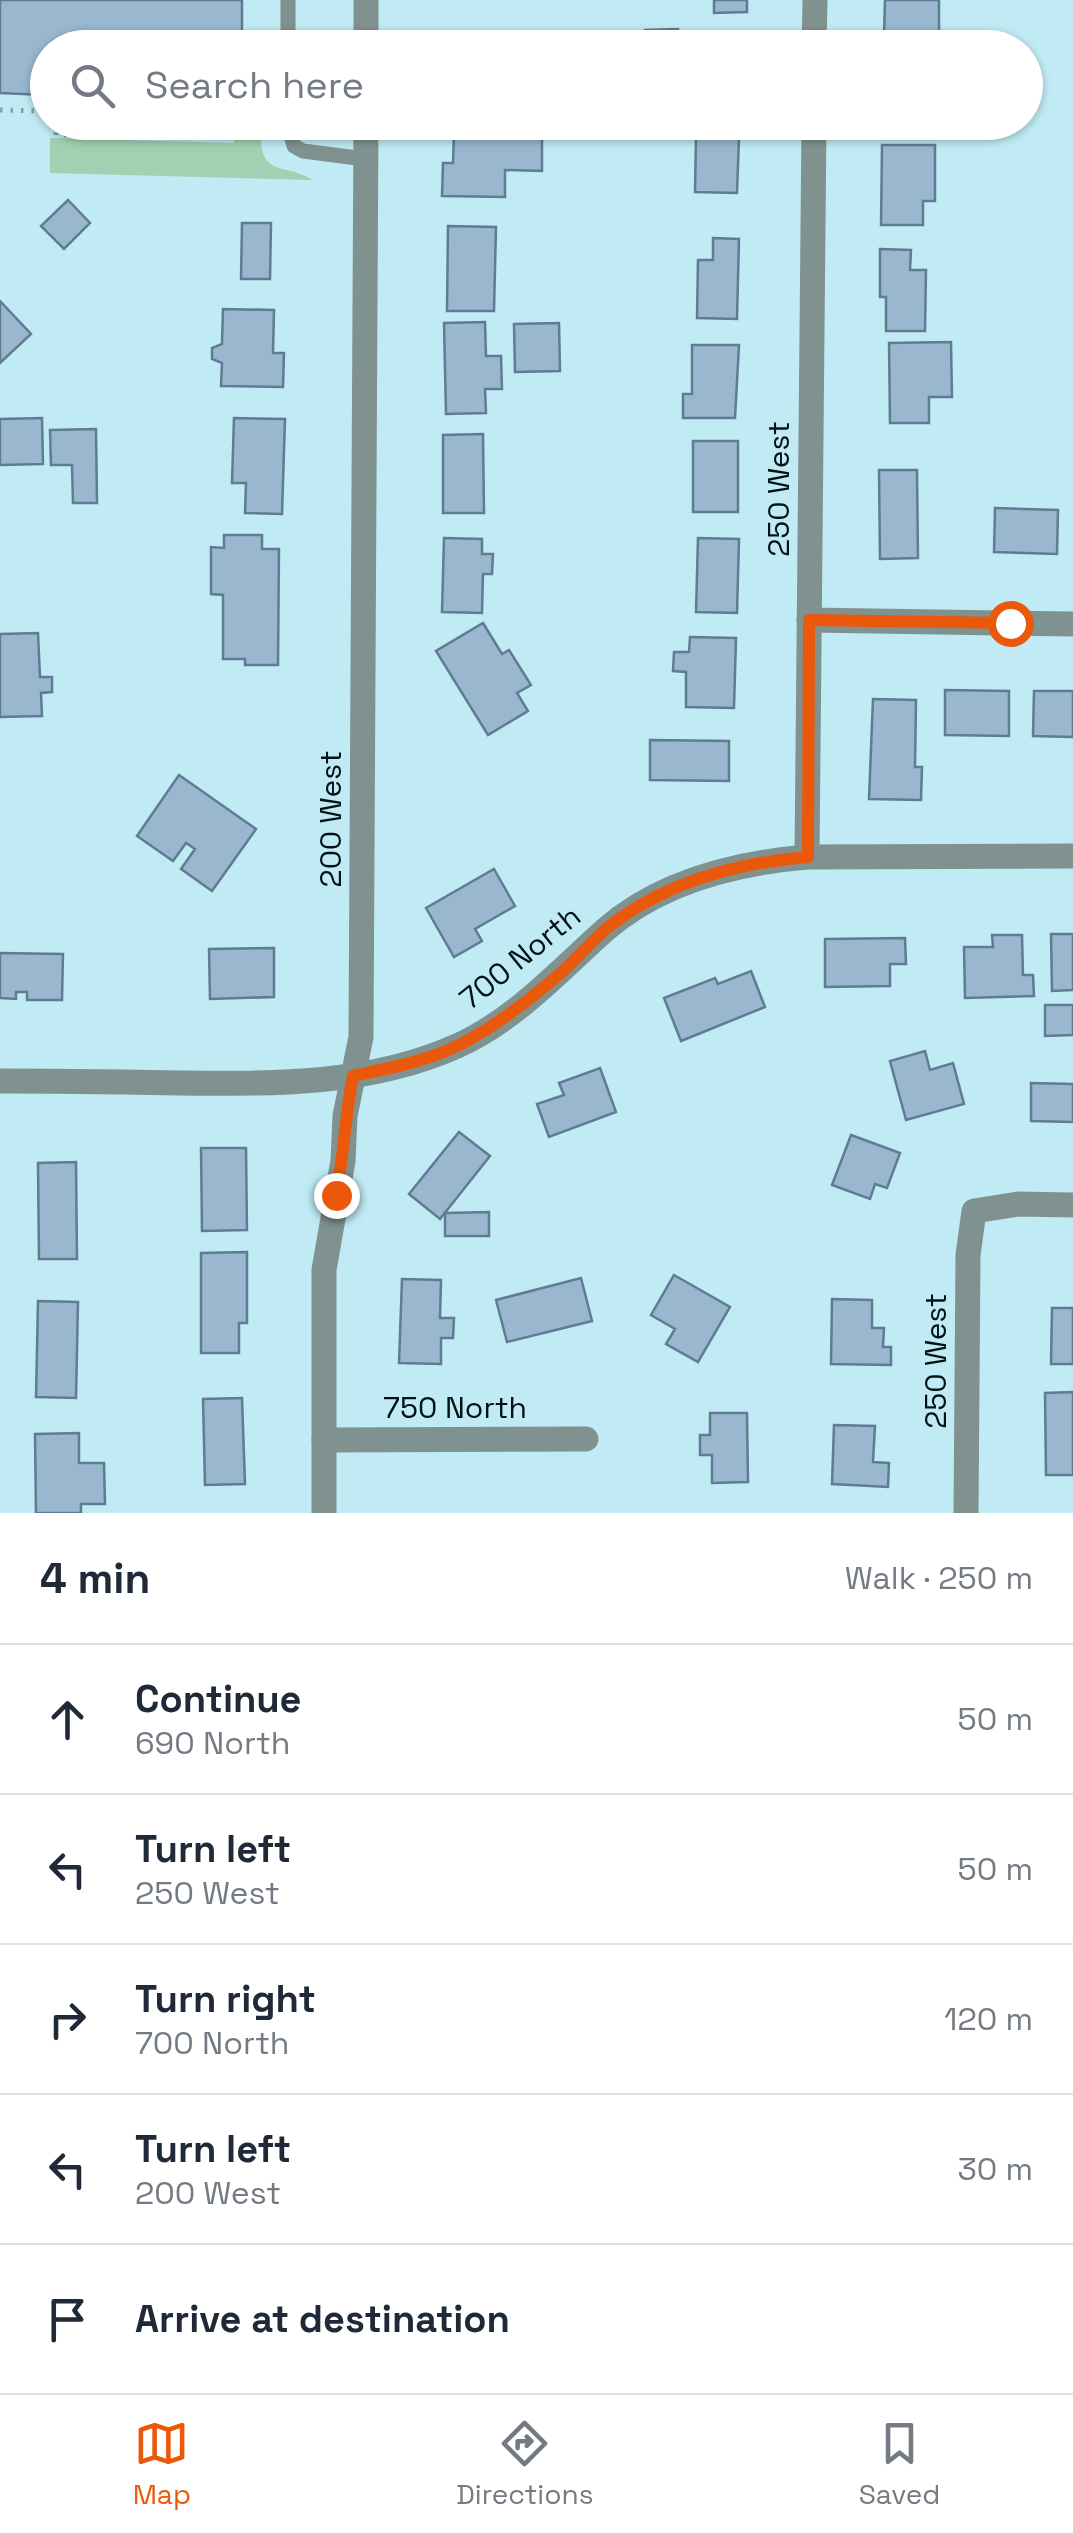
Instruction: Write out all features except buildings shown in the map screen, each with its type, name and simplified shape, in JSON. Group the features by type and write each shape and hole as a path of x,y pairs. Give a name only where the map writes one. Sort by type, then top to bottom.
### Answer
{"street":[{"path":"366,0 366,30"},
{"path":"814,0 814,30"},
{"name":"200 West","path":"324,1513 324,1270 343,1161 345,1116 361,1036 366,140"},
{"name":"250 West","path":"808,857 814,140"},
{"path":"809,620 1073,624"},
{"name":"700 North","path":"0,1081 314,1082 353,1076 426,1059 461,1045 501,1021 606,929 674,888 740,866 808,857 1073,856"},
{"name":"250 West","path":"966,1513 968,1255 974,1210 1018,1204 1073,1205"},
{"name":"750 North","path":"324,1440 586,1439"}],"lane":[{"path":"288,0 288,30"},
{"path":"292,140 294,146 304,151 365,159"}],"path":[{"path":"0,110 30,111"}],"green space":[{"path":"50,140 261,140 269,163 313,180 50,173"}],"route":[{"path":"336,1195 353,1076 426,1059 461,1045 501,1021 606,929 674,888 740,866 808,857 809,620 1010,623"}]}
